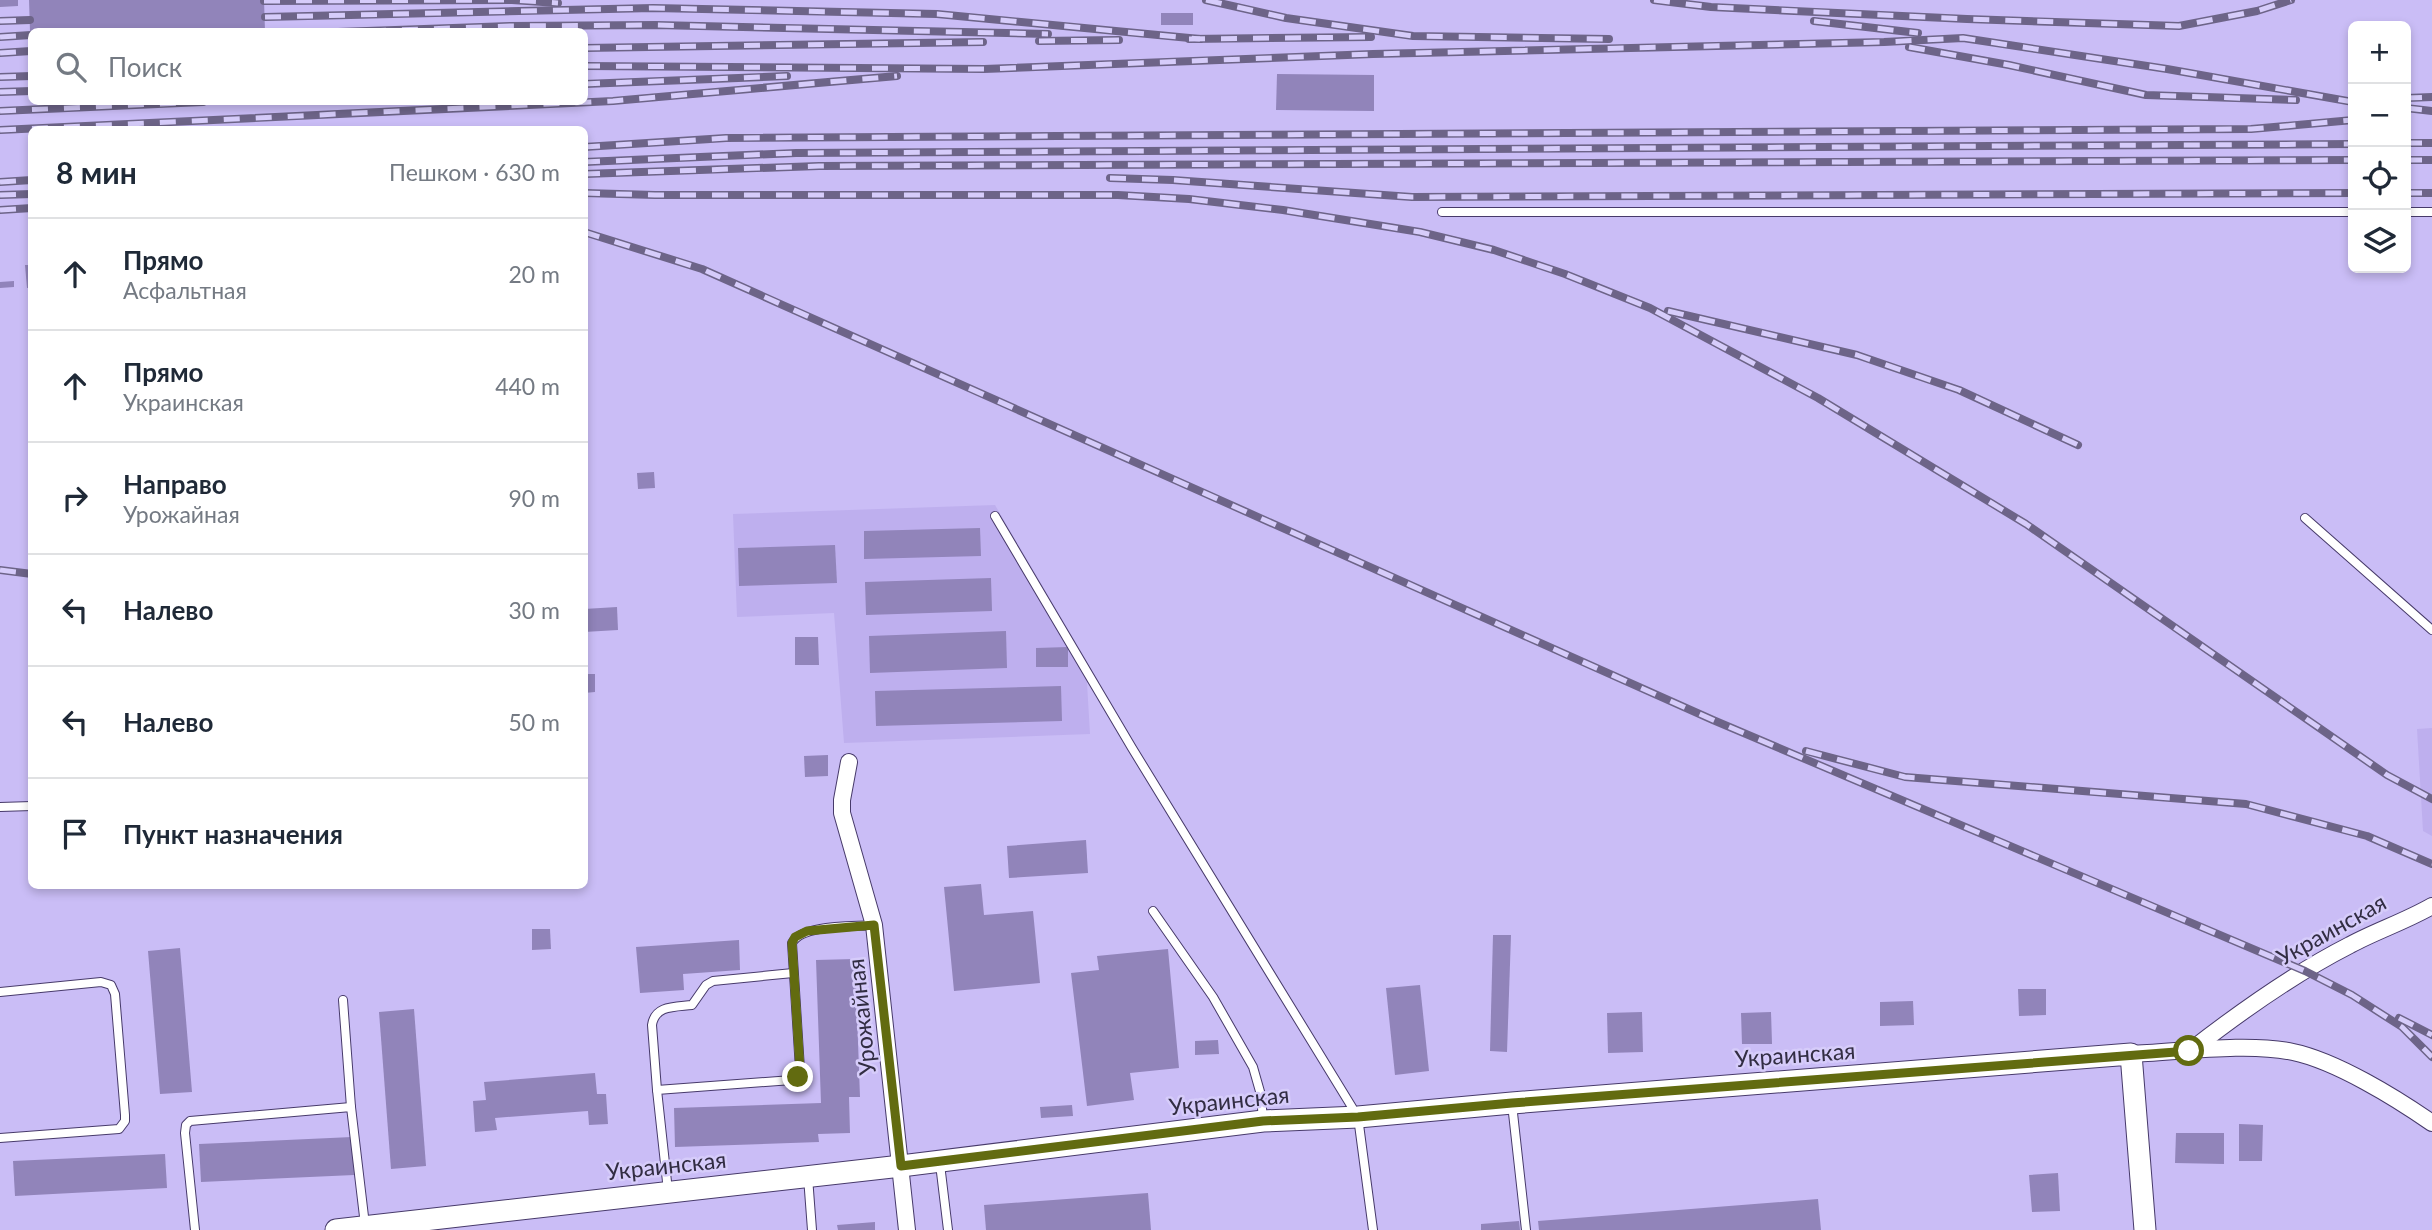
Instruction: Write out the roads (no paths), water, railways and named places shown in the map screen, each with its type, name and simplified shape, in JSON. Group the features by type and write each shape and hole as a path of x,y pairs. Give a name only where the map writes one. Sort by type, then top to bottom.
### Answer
{"street":[{"name":"Урожайная","path":"849,762 842,813 874,925 907,1230"},
{"name":"Украинская","path":"2189,1051 2239,1013 2305,971 2349,945 2432,906"},
{"path":"2145,1230 2131,1054 2255,1048 2293,1052 2323,1062 2397,1098 2432,1123"},
{"name":"Украинская","path":"336,1230 901,1166 1263,1121 1358,1117 2131,1054"}],"lane":[{"path":"1442,212 2348,212"},
{"path":"2411,212 2432,212"},
{"path":"995,516 1358,1117 1373,1230"},
{"path":"2305,518 2432,630"},
{"path":"0,807 28,806"},
{"path":"1153,911 1213,997 1253,1067 1261,1095 1263,1121"},
{"path":"657,1090 792,1080 798,1077 800,1069 792,943 801,933 874,925"},
{"path":"668,1191 652,1025 655,1014 665,1008 692,1005 706,985 713,981 793,973"},
{"path":"0,992 102,982 111,985 115,994 125,1121 119,1129 0,1138"},
{"path":"343,1000 351,1107 365,1226"},
{"path":"1512,1103 1526,1230"},
{"path":"195,1230 185,1133 186,1125 190,1121 351,1107"},
{"path":"940,1161 948,1230"},
{"path":"808,1176 812,1230"}],"railway":[{"path":"264,1 512,0 558,3"},
{"path":"1206,0 1286,18 1413,36 1609,39"},
{"path":"1654,0 1711,7 2179,26 2257,11 2291,0"},
{"path":"265,17 653,8 937,14 1200,39"},
{"path":"0,21 30,20"},
{"path":"1814,21 1918,33"},
{"path":"453,28 656,25 1048,34"},
{"path":"0,37 28,35"},
{"path":"1189,39 1371,37"},
{"path":"588,66 984,69 1373,54 1963,38 2167,69 2348,101"},
{"path":"1039,41 1119,40"},
{"path":"588,48 983,42"},
{"path":"1909,47 2009,65 2146,95 2296,100"},
{"path":"0,53 28,51"},
{"path":"0,77 28,76"},
{"path":"588,84 787,76"},
{"path":"588,102 897,76"},
{"path":"0,92 28,91"},
{"path":"2411,98 2432,97"},
{"path":"0,111 135,105"},
{"path":"85,126 528,105"},
{"path":"2411,109 2432,111"},
{"path":"588,147 726,138 2251,129 2348,120"},
{"path":"0,130 28,129"},
{"path":"2411,143 2432,143"},
{"path":"588,162 796,153 2348,144"},
{"path":"588,174 819,166 2348,160"},
{"path":"2411,160 2432,160"},
{"path":"1110,178 1412,197 2348,193"},
{"path":"0,182 28,180"},
{"path":"588,193 1118,195 1189,199 1283,210 1420,232 1494,250 1565,274 1650,308 1818,398 2026,524 2387,775 2432,799"},
{"path":"2411,193 2432,193"},
{"path":"0,195 28,194"},
{"path":"0,210 28,208"},
{"path":"588,233 702,269 1713,720 2305,971 2352,995 2402,1027 2432,1057"},
{"path":"1668,311 1857,355 1959,390 2078,445"},
{"path":"0,570 28,574"},
{"path":"1806,751 1905,777 2246,804 2367,836 2432,864"},
{"path":"2399,1018 2432,1035"}]}
